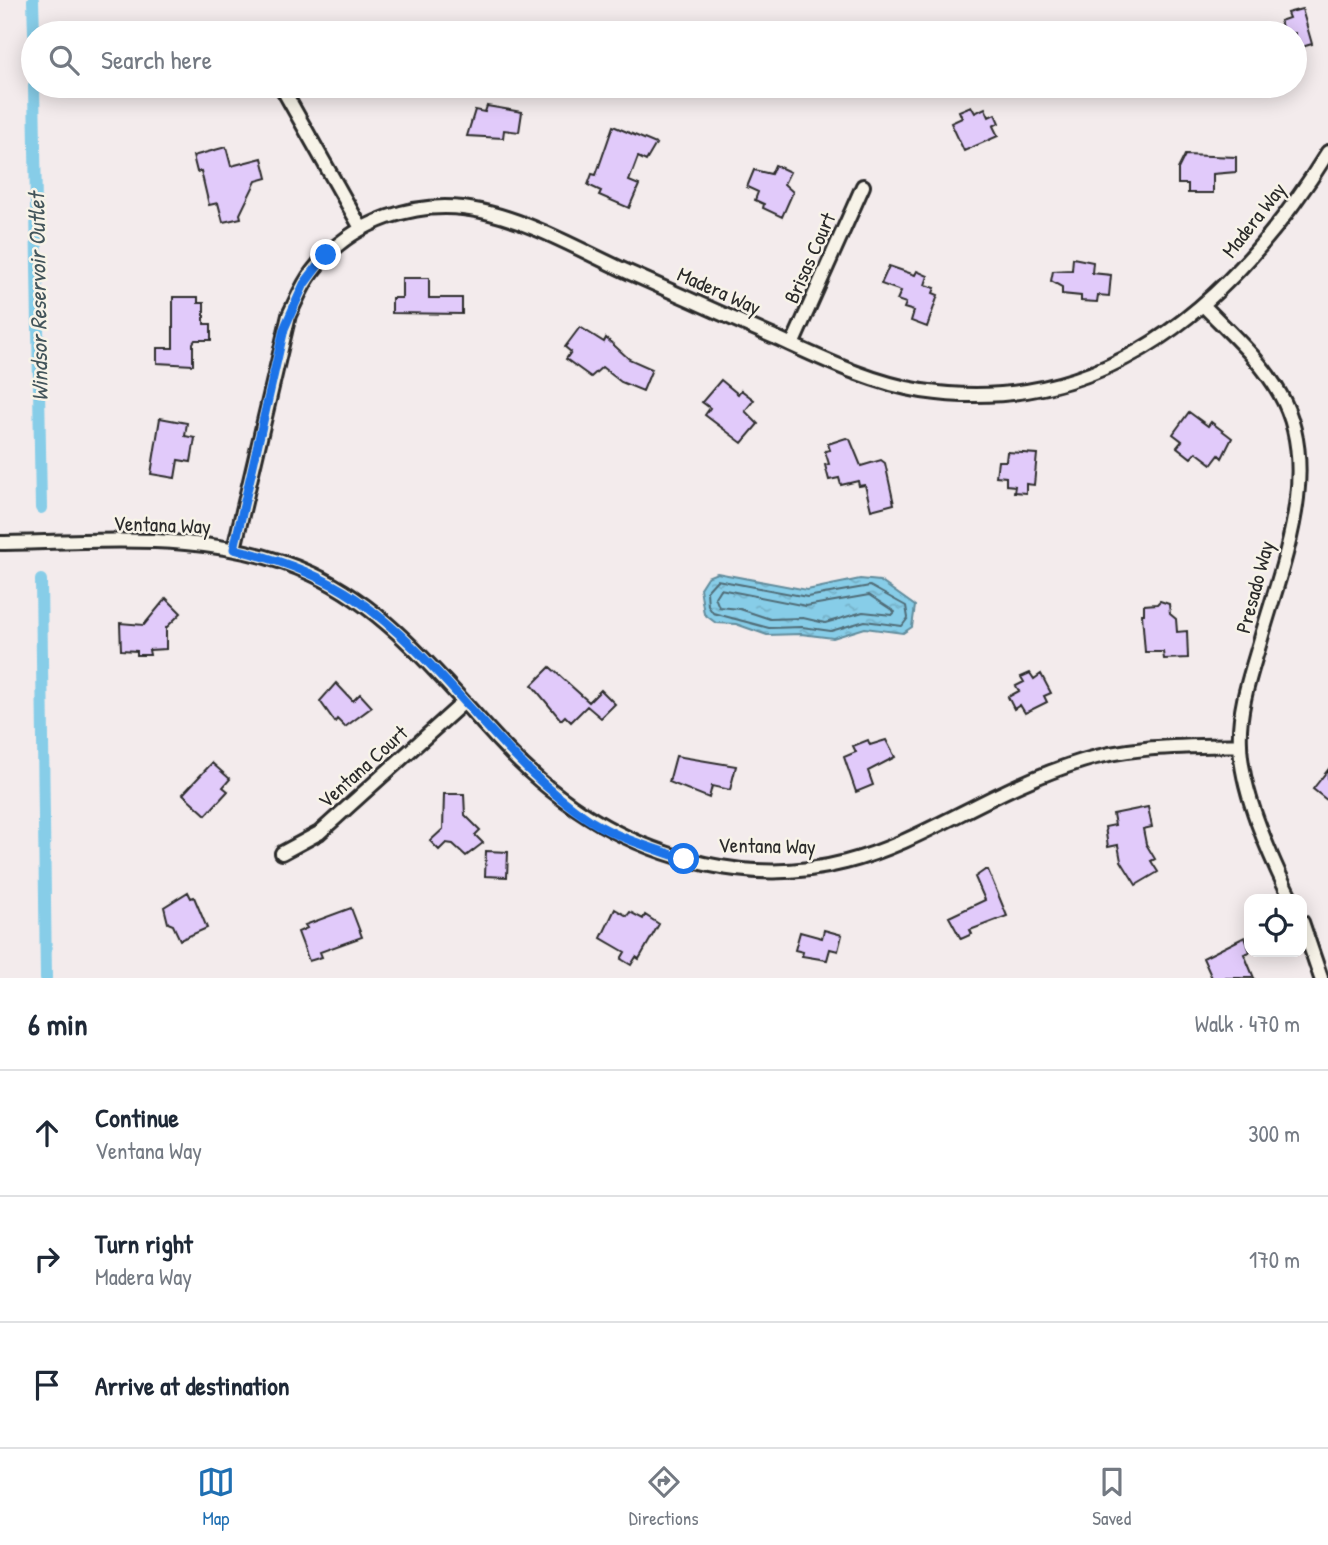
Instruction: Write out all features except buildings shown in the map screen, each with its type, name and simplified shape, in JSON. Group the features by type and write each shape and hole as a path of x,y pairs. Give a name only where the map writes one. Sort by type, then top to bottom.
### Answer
{"street":[{"path":"288,98 361,228"},
{"name":"Madera Way","path":"234,549 289,315 313,271 326,255 361,228 377,220 417,210 450,207 483,211 544,233 855,372 920,391 1001,394 1071,381 1104,370 1149,347 1204,306 1261,244 1328,152"},
{"name":"Brisas Court","path":"792,345 863,186"},
{"name":"Presado Way","path":"1204,306 1249,352 1279,391 1291,418 1298,452 1294,515 1248,681 1240,745 1256,811 1289,894"},
{"name":"Ventana Way","path":"0,543 174,542 234,549 291,565 356,599 397,633 528,771 597,824 630,840 684,859 752,870 817,868 859,860 939,827 1026,783 1098,756 1240,745"},
{"name":"Ventana Court","path":"282,853 319,833 464,702"},
{"path":"1307,937 1321,978"}],"water":[{"path":"717,573 807,590 860,579 880,581 915,606 912,627 903,633 865,628 833,638 801,634 767,635 736,624 716,623 704,614 700,588 707,577"}],"waterway":[{"name":"Windsor Reservoir Outlet","path":"33,0 34,21"},
{"name":"Windsor Reservoir Outlet","path":"34,98 41,508"},
{"name":"Windsor Reservoir Outlet","path":"41,580 46,978"}],"route":[{"path":"326,255 304,284 284,329 234,549 291,565 356,599 397,633 502,745 565,802 614,833 684,859"}]}
